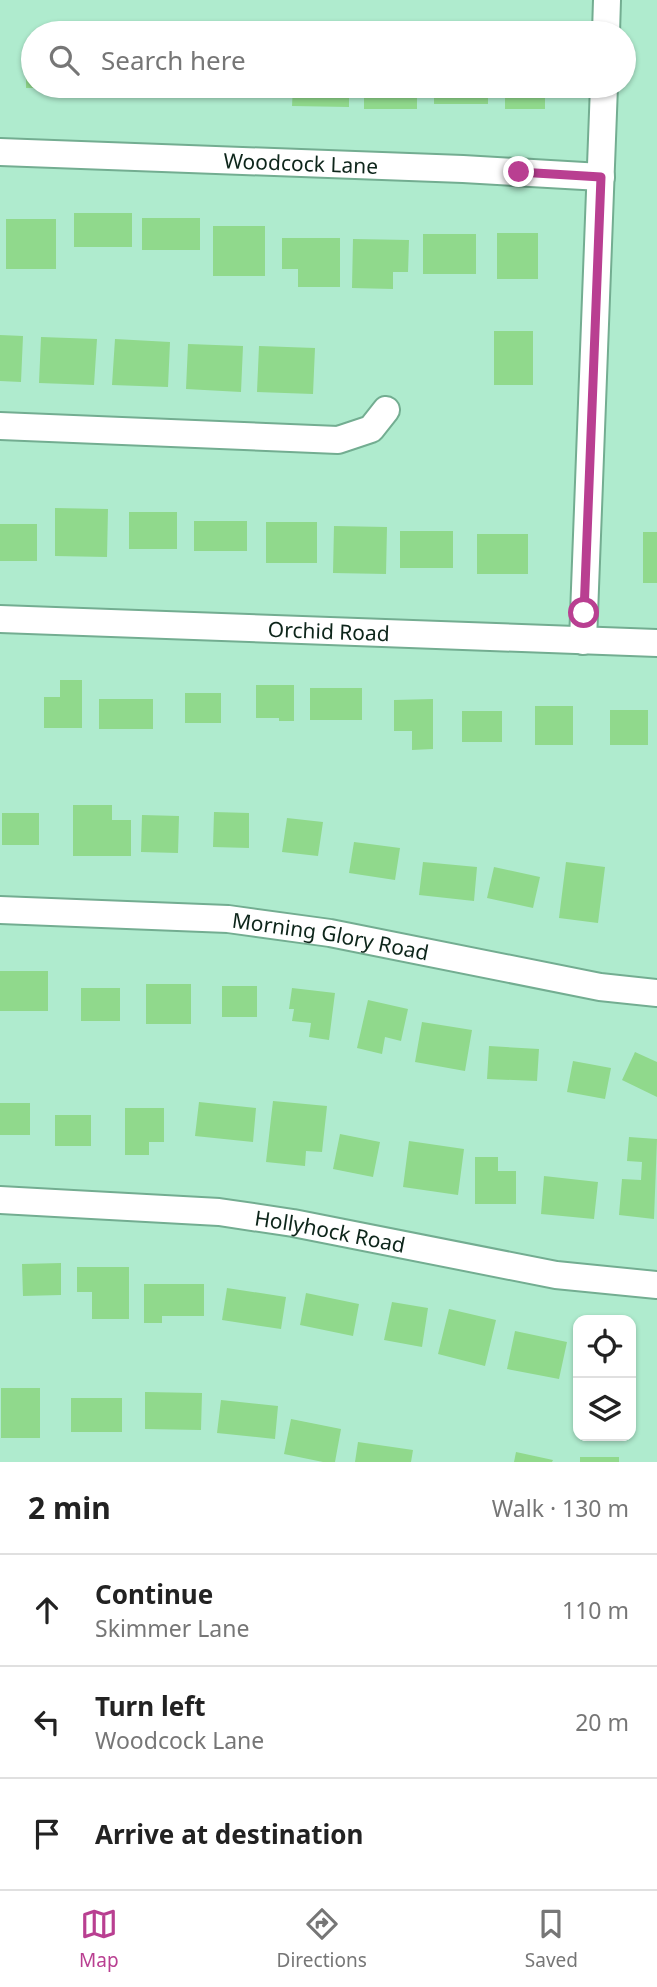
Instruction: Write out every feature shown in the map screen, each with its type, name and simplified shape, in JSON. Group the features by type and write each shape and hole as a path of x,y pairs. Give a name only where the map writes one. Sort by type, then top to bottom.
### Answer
{"street":[{"path":"606,21 607,0"},
{"path":"583,640 604,98"},
{"name":"Woodcock Lane","path":"0,152 463,169 601,177"},
{"path":"0,426 338,440 371,429 386,410"},
{"name":"Orchid Road","path":"0,619 657,643"},
{"name":"Morning Glory Road","path":"0,910 228,919 330,933 600,987 657,993"},
{"name":"Hollyhock Road","path":"0,1200 219,1212 293,1223 556,1276 657,1285"}],"building":[{"path":"292,98 349,98 349,107 292,106"},
{"path":"364,98 417,98 417,109 364,109"},
{"path":"434,98 488,98 488,104 434,104"},
{"path":"505,98 545,98 545,109 505,109"},
{"path":"74,213 132,213 132,247 74,247"},
{"path":"142,218 200,218 200,250 142,250"},
{"path":"6,219 56,219 56,269 6,269"},
{"path":"213,226 265,226 265,276 213,276"},
{"path":"497,233 538,233 538,279 497,279"},
{"path":"423,234 476,234 476,274 423,274"},
{"path":"282,238 340,238 340,287 298,287 298,269 282,269"},
{"path":"353,239 409,240 408,272 393,272 393,289 352,288"},
{"path":"494,331 533,331 533,385 494,385"},
{"path":"0,335 23,336 21,382 0,381"},
{"path":"41,337 97,339 94,385 39,383"},
{"path":"115,339 170,342 168,387 112,385"},
{"path":"188,344 243,346 241,392 186,389"},
{"path":"259,346 315,348 313,394 257,392"},
{"path":"55,508 108,509 107,557 55,556"},
{"path":"129,512 177,512 177,549 129,549"},
{"path":"194,521 247,521 247,551 194,551"},
{"path":"266,522 317,522 317,563 266,563"},
{"path":"0,524 37,524 37,561 0,561"},
{"path":"334,526 387,527 386,574 333,573"},
{"path":"400,531 453,531 453,568 400,568"},
{"path":"643,532 657,532 657,583 643,583"},
{"path":"477,534 528,534 528,574 477,574"},
{"path":"60,680 82,680 82,728 44,728 44,697 60,697"},
{"path":"256,685 294,685 294,721 256,718"},
{"path":"310,688 362,688 362,720 310,720"},
{"path":"185,693 221,693 221,723 185,723"},
{"path":"99,699 153,699 153,729 99,729"},
{"path":"433,699 433,749 412,750 412,731 394,731 394,700"},
{"path":"535,706 573,706 573,745 535,745"},
{"path":"610,710 648,710 648,745 610,745"},
{"path":"462,711 502,711 502,742 462,742"},
{"path":"73,805 112,805 112,820 131,820 131,856 73,856"},
{"path":"214,812 249,813 249,848 213,847"},
{"path":"2,813 39,813 39,845 2,845"},
{"path":"142,815 179,816 178,853 141,852"},
{"path":"287,818 323,822 318,856 282,852"},
{"path":"354,842 400,848 395,880 349,873"},
{"path":"423,862 477,867 474,901 419,895"},
{"path":"566,862 605,867 598,923 559,918"},
{"path":"494,867 540,877 533,908 487,898"},
{"path":"0,971 48,971 48,1011 0,1011"},
{"path":"146,984 191,984 191,1024 146,1024"},
{"path":"222,986 257,986 257,1017 222,1017"},
{"path":"81,988 120,988 120,1021 81,1021"},
{"path":"292,988 335,993 329,1040 309,1037 311,1023 292,1021 294,1009 289,1009"},
{"path":"368,1000 408,1009 401,1041 385,1037 382,1054 357,1048"},
{"path":"422,1022 472,1030 465,1071 415,1062"},
{"path":"489,1046 539,1049 537,1081 487,1079"},
{"path":"635,1052 657,1062 657,1097 622,1080"},
{"path":"573,1061 611,1068 605,1099 567,1092"},
{"path":"273,1101 327,1106 322,1152 306,1151 305,1166 266,1162"},
{"path":"199,1102 256,1108 253,1142 195,1136"},
{"path":"0,1103 30,1103 30,1135 0,1135"},
{"path":"125,1108 164,1108 164,1142 149,1142 149,1155 125,1155"},
{"path":"55,1115 91,1115 91,1146 55,1146"},
{"path":"340,1134 380,1142 373,1177 333,1169"},
{"path":"629,1137 657,1139 654,1219 619,1215 622,1179 641,1180 642,1162 627,1161"},
{"path":"409,1141 464,1149 458,1195 403,1187"},
{"path":"475,1157 498,1157 498,1171 516,1171 516,1204 475,1204"},
{"path":"544,1176 598,1182 594,1219 541,1214"},
{"path":"61,1263 61,1295 23,1296 22,1264"},
{"path":"77,1267 129,1267 129,1319 92,1319 92,1292 77,1292"},
{"path":"144,1284 204,1284 204,1316 162,1316 162,1323 144,1323"},
{"path":"227,1288 286,1297 281,1329 222,1320"},
{"path":"306,1293 359,1304 353,1336 300,1325"},
{"path":"392,1302 428,1308 422,1347 384,1340"},
{"path":"449,1309 496,1320 485,1366 438,1354"},
{"path":"515,1331 567,1342 559,1379 507,1369"},
{"path":"1,1388 40,1388 40,1438 1,1438"},
{"path":"145,1392 202,1393 201,1430 145,1429"},
{"path":"71,1398 122,1398 122,1432 71,1432"},
{"path":"221,1400 278,1406 275,1439 217,1433"},
{"path":"291,1419 341,1429 335,1462 284,1454"},
{"path":"358,1442 413,1450 411,1462 355,1462"},
{"path":"516,1452 553,1460 514,1462"},
{"path":"580,1457 619,1457 619,1462 580,1462"}],"route":[{"path":"519,172 601,177 584,613"}]}
